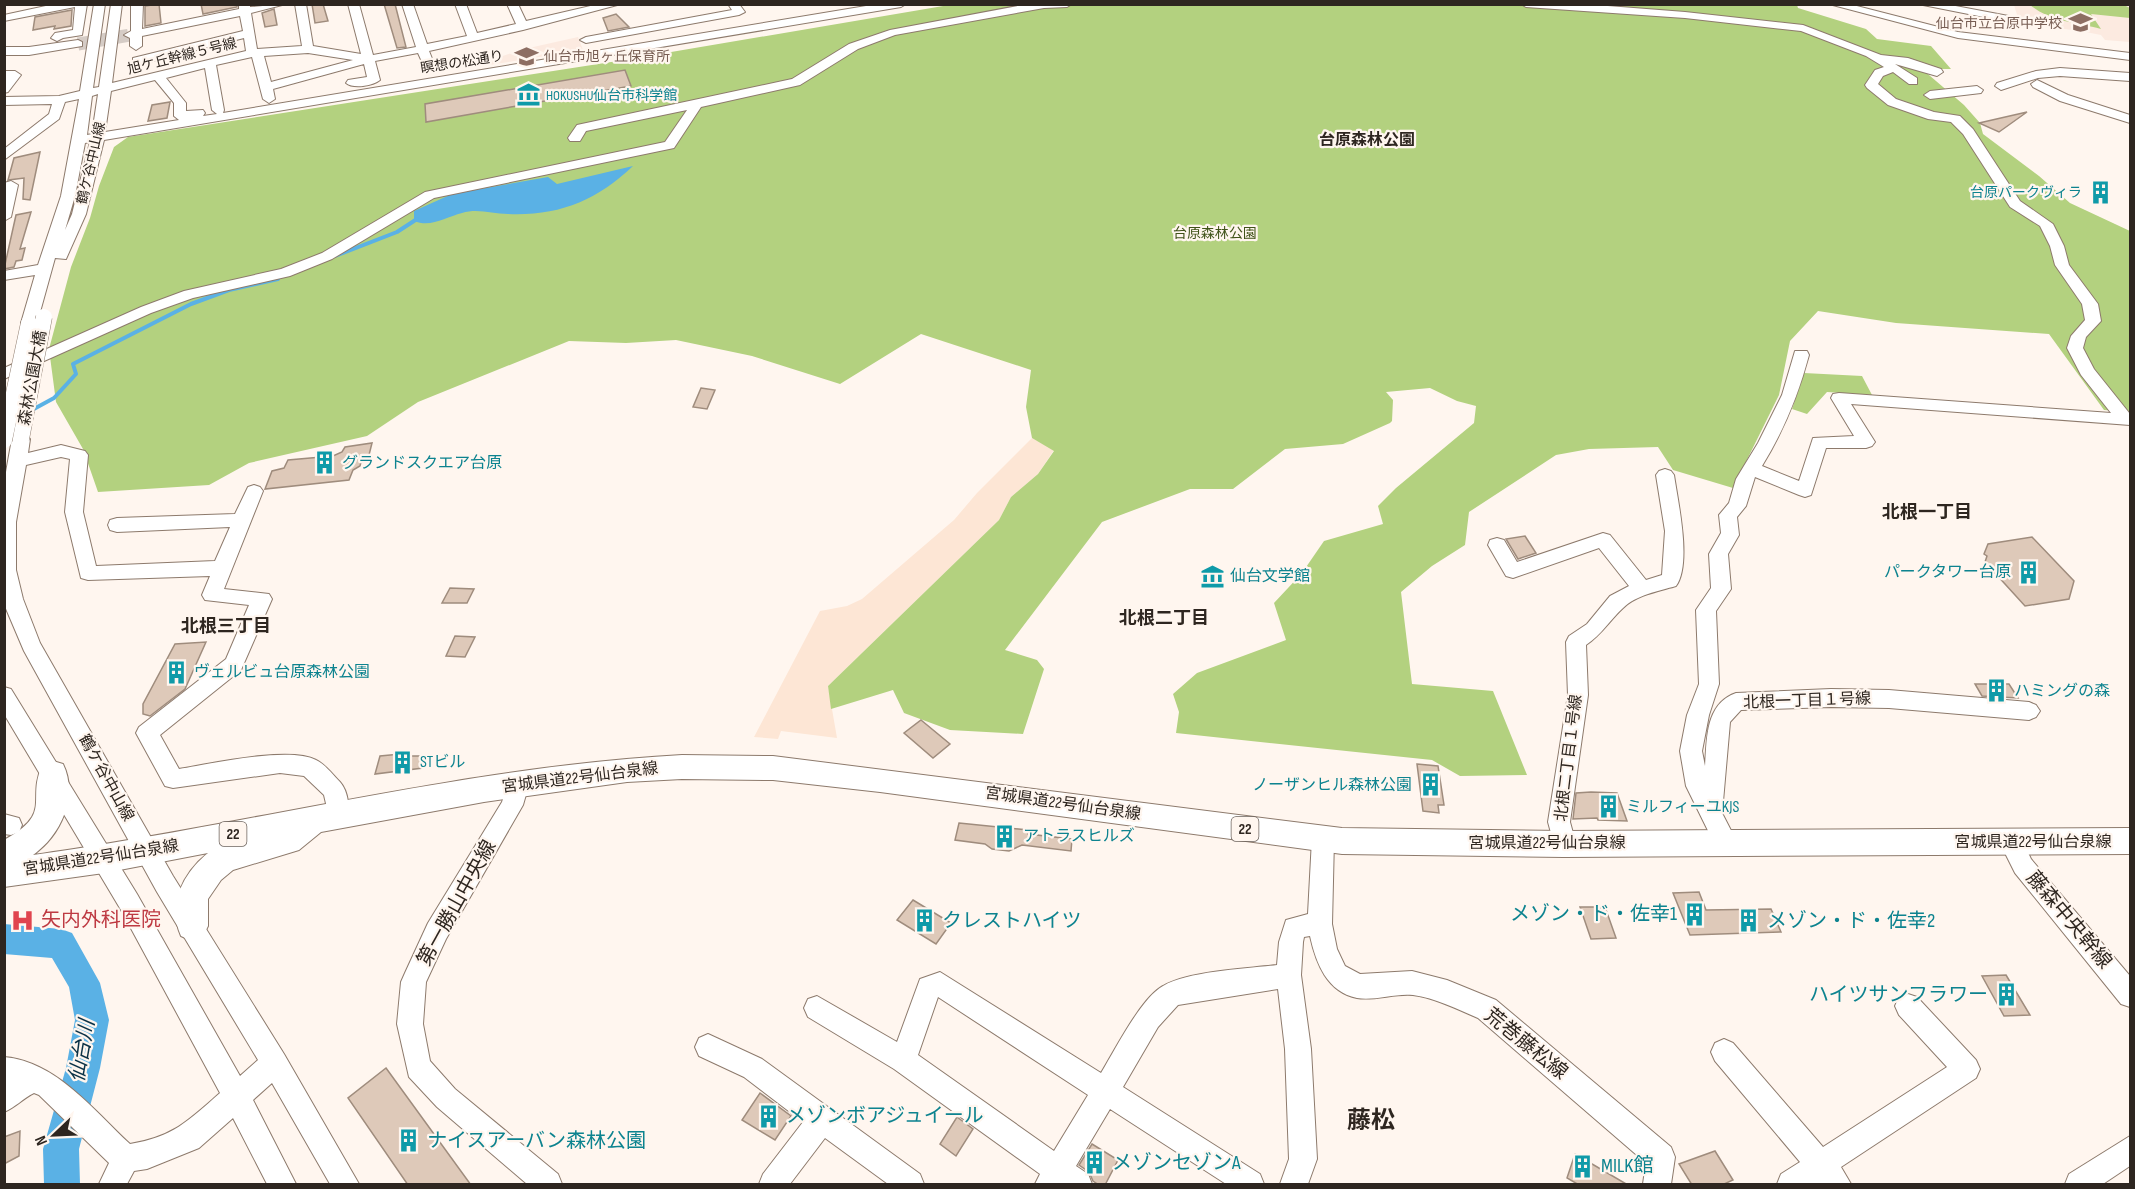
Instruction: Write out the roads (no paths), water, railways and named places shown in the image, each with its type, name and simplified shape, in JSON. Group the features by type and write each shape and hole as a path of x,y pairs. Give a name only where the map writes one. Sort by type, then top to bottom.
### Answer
{"main road":[{"name":"宮城県道22号仙台泉線","path":"4,873 104,859 328,816 518,784 660,768 772,768 1022,798 1323,839 1564,844 2130,841"},
{"path":"4,855 30,840 43,828 51,814 53,773"},
{"path":"192,926 192,897 210,870 224,859 288,841 328,816"}],"street":[{"path":"4,18 26,9 75,4"},
{"path":"53,46 59,35 78,33 81,4"},
{"path":"36,320 43,269 69,194 80,140 100,4"},
{"name":"鶴ケ谷中山線","path":"36,320 79,214 98,136 117,4"},
{"path":"137,4 133,35 142,81"},
{"path":"133,35 190,19 245,8 281,4"},
{"path":"300,4 308,49"},
{"path":"159,77 180,103 180,116 270,102 325,87 374,80 353,4"},
{"path":"407,4 427,62"},
{"path":"460,4 469,39 470,56"},
{"path":"512,4 517,28 517,42"},
{"path":"577,23 616,4"},
{"path":"266,87 369,59 424,50 517,28 739,12 733,4"},
{"name":"瞑想の松通り","path":"80,140 901,4"},
{"path":"575,138 582,128 796,82 811,75 856,45 894,31 1044,5 1067,4"},
{"path":"1526,4 1685,15 1803,28 1878,58 1913,81"},
{"path":"1834,4 1958,35 2130,57"},
{"path":"1850,4 1940,27 2072,50"},
{"path":"1863,4 1934,22 2026,38"},
{"path":"1923,4 2019,21"},
{"path":"2008,4 2026,38"},
{"name":"旭ケ丘幹線５号線","path":"4,101 59,100 254,53 245,8"},
{"path":"24,27 26,9"},
{"path":"190,19 194,48"},
{"path":"577,23 592,56"},
{"path":"1940,27 2130,50"},
{"path":"137,61 249,33"},
{"path":"4,51 28,51 78,44"},
{"path":"270,102 254,53 308,49 369,59"},
{"path":"1878,58 1908,62 1937,72"},
{"path":"210,64 218,110"},
{"path":"1894,68 1879,73 1871,85 1892,102 1908,109 1955,119"},
{"path":"2001,87 2036,75 2060,72 2130,77"},
{"path":"4,75 15,75 4,89"},
{"path":"2037,84 2064,98 2130,119"},
{"path":"1930,95 1977,90"},
{"path":"1881,94 1904,93"},
{"path":"4,156 55,116 59,100"},
{"path":"4,374 146,309 189,294 285,273 327,256 430,195 669,145 697,104"},
{"path":"1945,109 1968,132 2015,204 2046,224 2057,246 2062,265 2090,304 2093,321 2079,336 2075,348 2087,371 2128,420"},
{"path":"4,186 11,185 4,217"},
{"path":"4,276 43,269"},
{"name":"森林公園大橋","path":"13,440 36,320"},
{"path":"1726,844 1697,786 1692,751 1698,715 1709,684 1706,609 1721,589 1718,551 1730,535 1728,514 1737,506 1745,479 1767,442 1790,395 1801,355"},
{"path":"1752,468 1805,491 1819,442 1866,442 1839,398 2128,420"},
{"name":"鶴ケ谷中山線","path":"13,440 18,461 7,532 6,567 17,614 31,645 147,851 275,1063 345,1185"},
{"path":"18,461 61,451 79,455 74,512 88,573 222,568"},
{"name":"北根二丁目１号線","path":"1564,844 1559,822 1578,695 1576,642 1594,629 1612,605 1642,588 1663,584 1672,577 1674,531 1665,475"},
{"path":"254,491 240,520 212,595 262,599 234,664 147,733 173,779 280,764 310,766 334,791 328,816"},
{"path":"117,525 240,520"},
{"path":"1497,545 1514,572 1603,540 1642,588"},
{"path":"4,695 104,859 236,1096 282,1185"},
{"name":"北根一丁目１号線","path":"1711,813 1720,719 1736,702 1831,698 1889,699 2029,711"},
{"name":"第一勝山中央線","path":"518,784 513,805 433,941 414,982 410,1024 418,1068 446,1098 548,1185"},
{"name":"荒巻藤松線","path":"1323,839 1320,923 1325,949 1336,974 1358,986 1412,983 1447,992 1487,1009 1660,1157 1663,1182"},
{"name":"藤森中央幹線","path":"2012,843 2023,866 2130,995"},
{"path":"1294,1185 1303,1159 1298,1049 1289,975 1291,942 1295,928 1320,923"},
{"path":"817,1008 903,1060 1062,1180 1106,1092 1149,1018 1170,995 1200,987 1289,975"},
{"path":"903,1060 928,987 940,984 1250,1185"},
{"path":"1791,1185 1829,1175 1967,1069 1908,1006"},
{"path":"708,1047 753,1068 910,1185"},
{"path":"1724,1052 1829,1175"},
{"path":"125,1159 147,1155 189,1138 275,1063"},
{"path":"4,1070 17,1071 41,1083 125,1159"},
{"path":"4,1098 10,1091 41,1083"},
{"path":"773,1185 822,1119"},
{"path":"2079,1185 2130,1150"},
{"path":"113,1185 125,1159"}],"water":[{"path":"633,166 605,189 576,204 560,209 526,214 474,211 432,223 414,221 414,211 452,194 548,177 557,184"}],"waterway":[{"path":"335,256 397,232 417,219"},
{"path":"32,410 54,398 76,374 73,364 191,304 229,290 278,279"},
{"name":"仙台川","path":"4,939 61,944 84,983 92,1020 83,1068 61,1149 62,1184"}],"tunnel":[{"path":"78,44 130,35"}],"place":[{"name":"仙台市立台原中学校","path":"2080,23"},
{"name":"仙台市旭ヶ丘保育所","path":"526,56"},
{"name":"HOKUSHU仙台市科学館","path":"528,95"},
{"name":"台原パークヴィラ","path":"2100,192"},
{"name":"グランドスクエア台原","path":"324,463"},
{"name":"パークタワー台原","path":"2029,572"},
{"name":"仙台文学館","path":"1212,576"},
{"name":"ヴェルビュ台原森林公園","path":"176,672"},
{"name":"ハミングの森","path":"1996,691"},
{"name":"STビル","path":"402,762"},
{"name":"ノーザンヒル森林公園","path":"1430,785"},
{"name":"ミルフィーユKJS","path":"1608,807"},
{"name":"アトラスヒルズ","path":"1005,836"},
{"name":"メゾン・ド・佐幸1","path":"1695,914"},
{"name":"矢内外科医院","path":"23,920"},
{"name":"クレストハイツ","path":"924,921"},
{"name":"メゾン・ド・佐幸2","path":"1749,921"},
{"name":"ハイツサンフラワー","path":"2006,995"},
{"name":"メゾンボアジュイール","path":"768,1116"},
{"name":"ナイスアーバン森林公園","path":"409,1141"},
{"name":"メゾンセゾンA","path":"1094,1163"},
{"name":"MILK館","path":"1583,1166"}],"district":[{"name":"台原森林公園","path":"1367,140"},
{"name":"北根一丁目","path":"1927,512"},
{"name":"北根二丁目","path":"1164,618"},
{"name":"北根三丁目","path":"226,626"},
{"name":"藤松","path":"1371,1120"}]}
